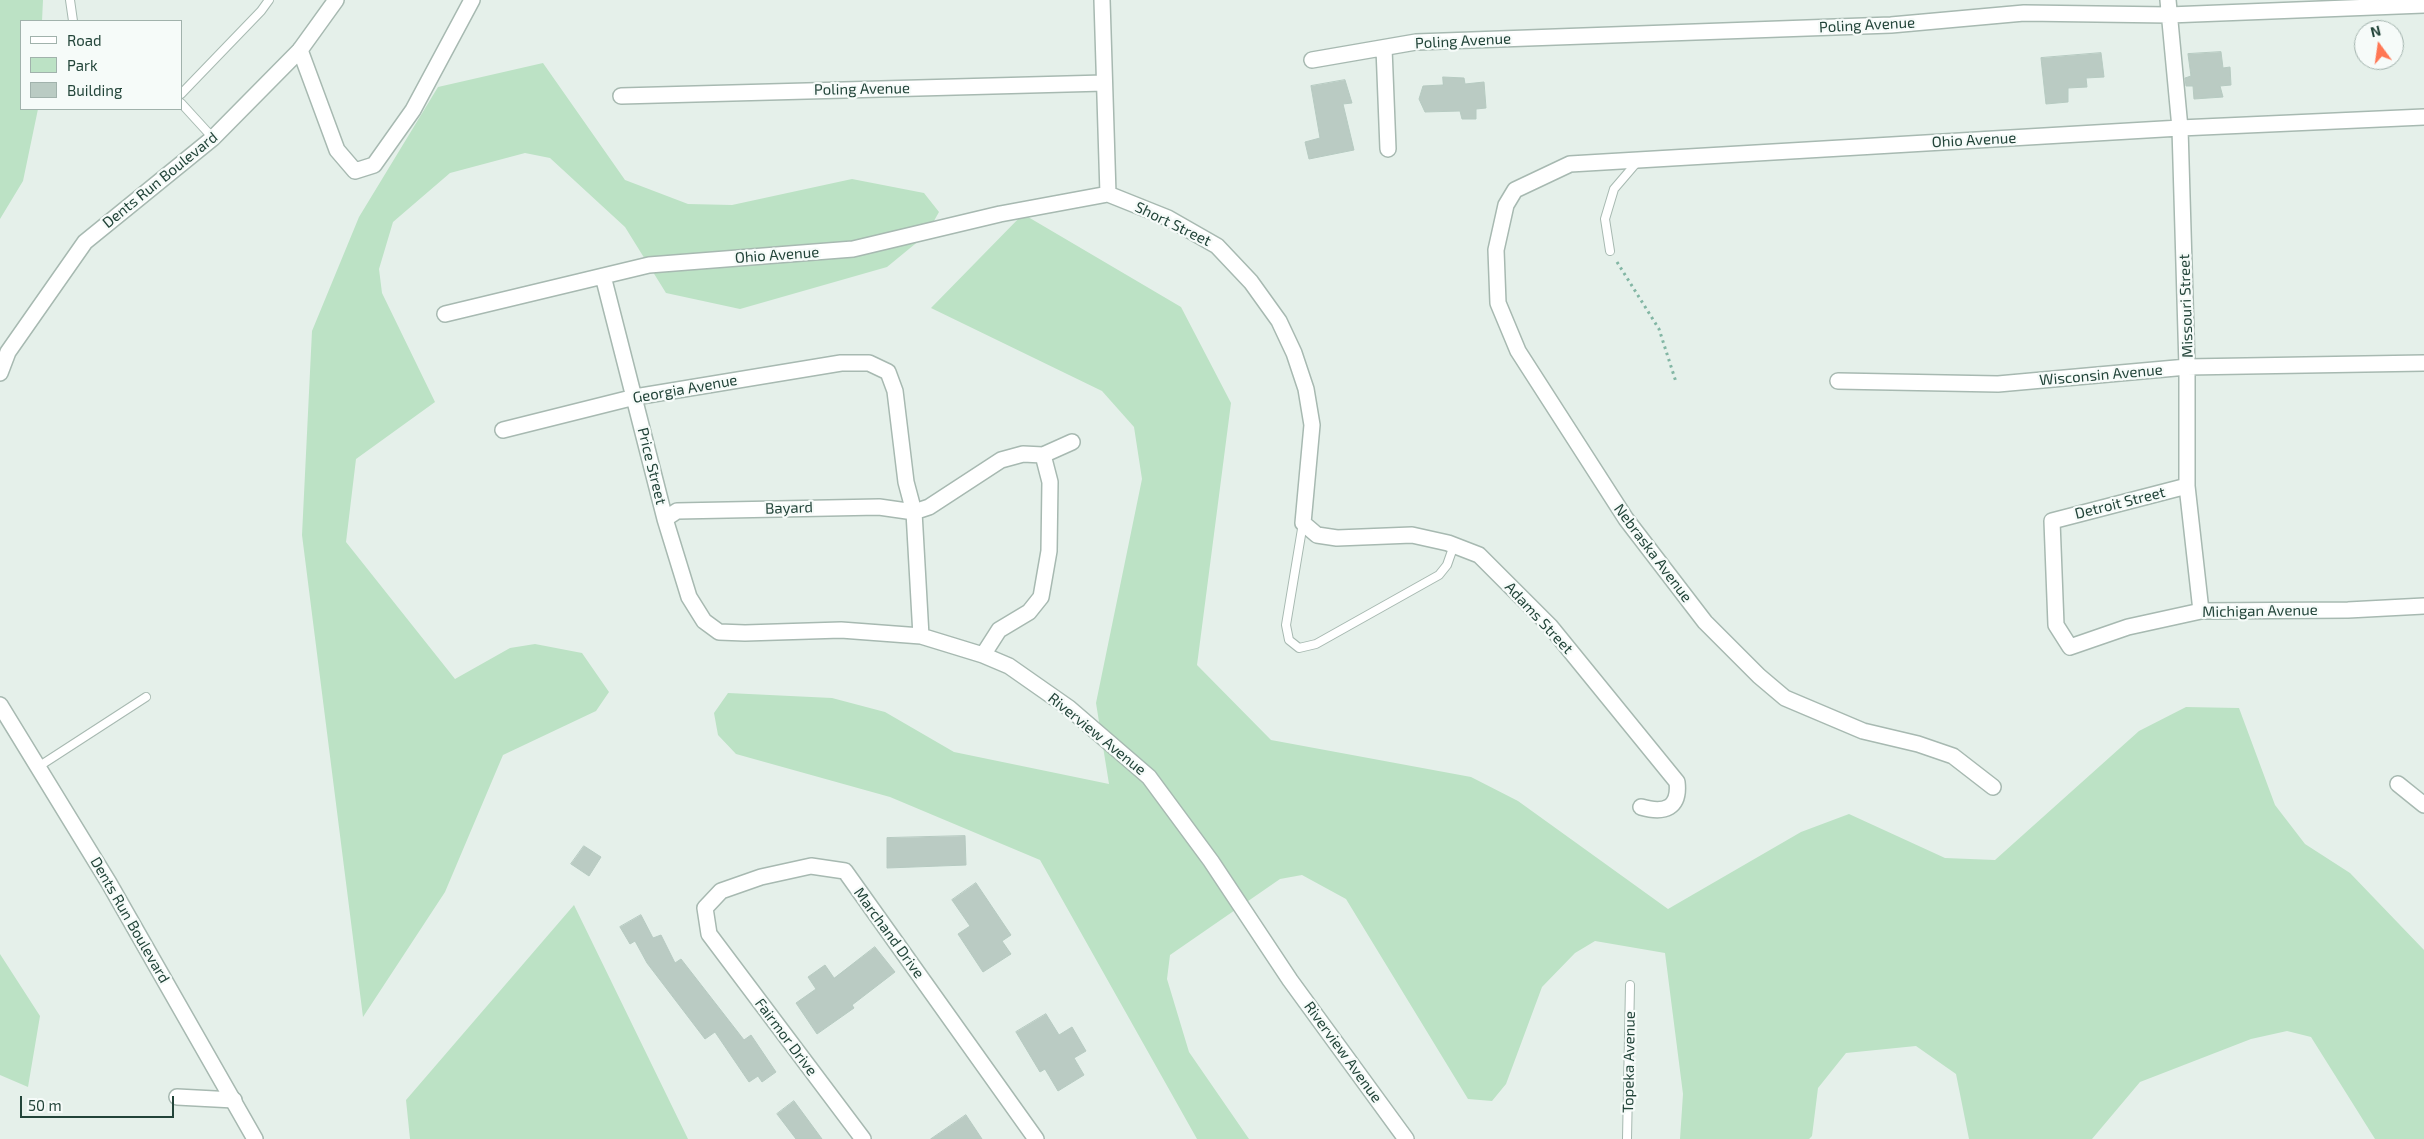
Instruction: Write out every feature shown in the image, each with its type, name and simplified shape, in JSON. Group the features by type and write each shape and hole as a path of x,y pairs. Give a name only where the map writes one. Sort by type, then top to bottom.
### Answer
{"street":[{"name":"Dents Run Boulevard","path":"0,373 8,352 84,242 213,138 300,50 336,0"},
{"path":"300,50 337,150 355,171 374,165 413,110 472,0"},
{"path":"1102,0 1108,194"},
{"name":"Poling Avenue","path":"1312,60 1416,42 1891,25 2024,13 2169,7 2424,5"},
{"name":"Missouri Street","path":"2169,7 2180,128 2188,367 2187,486 2201,611"},
{"path":"1384,48 1388,149"},
{"name":"Poling Avenue","path":"621,96 1104,83"},
{"name":"Ohio Avenue","path":"1527,182 1570,164 2180,128 2424,117"},
{"name":"Nebraska Avenue","path":"1527,182 1515,190 1506,205 1496,250 1498,303 1518,351 1632,527 1705,622 1759,676 1785,698 1863,732 1918,744 1953,756 1993,787"},
{"name":"Ohio Avenue","path":"445,314 649,265 853,250 1000,214 1108,194"},
{"name":"Short Street","path":"1108,194 1168,218 1217,246 1251,282 1279,321 1300,371 1306,390 1312,425 1303,523"},
{"name":"Price Street","path":"603,276 665,519 689,597"},
{"name":"Georgia Avenue","path":"503,430 635,397 841,363 869,363 888,372 896,391 906,482 914,512"},
{"name":"Wisconsin Avenue","path":"1838,381 1998,384 2188,367 2424,363"},
{"path":"921,636 914,512 929,507 1001,460 1023,454 1043,455 1072,442"},
{"path":"983,655 998,630 1029,612 1041,597 1050,551 1050,482 1043,455"},
{"name":"Detroit Street","path":"2070,647 2056,625 2052,521 2187,486"},
{"name":"Bayard","path":"665,519 677,511 879,506 914,512"},
{"name":"Adams Street","path":"1303,523 1317,535 1337,538 1412,535 1431,538 1479,555 1550,626 1677,782 1678,794 1674,804 1662,810 1642,807"},
{"name":"Riverview Avenue","path":"689,597 704,620 719,632 841,630 921,636 983,655 1009,666 1069,708 1150,777 1211,861 1290,980 1406,1139"},
{"name":"Michigan Avenue","path":"2070,647 2128,627 2201,611 2348,610 2424,606"},
{"name":"Dents Run Boulevard","path":"0,705 109,883 234,1100 254,1139"},
{"path":"2398,784 2424,805"},
{"name":"Marchand Drive","path":"709,934 705,908 721,891 761,877 811,866 844,871 1036,1139"},
{"name":"Fairmor Drive","path":"709,934 863,1139"},
{"path":"176,1097 234,1100"}],"lane":[{"path":"70,0 73,20"},
{"path":"182,93 262,11 269,0"},
{"path":"182,104 213,138"},
{"path":"1610,251 1605,219 1609,204 1614,189 1639,160"},
{"path":"1303,523 1286,625 1288,640 1299,648 1316,644 1439,575 1447,565 1454,545"},
{"path":"38,767 146,697"},
{"name":"Topeka Avenue","path":"1626,1139 1630,985"}],"path":[{"path":"1610,251 1658,330 1676,382"}],"green space":[{"path":"0,0 43,0 42,20 20,20 20,110 38,110 23,181 0,219"},
{"path":"543,63 625,180 688,204 732,205 852,179 924,193 939,212 926,235 887,267 740,309 666,293 625,227 550,158 525,153 450,173 393,222 379,269 382,293 435,402 356,459 346,542 455,679 510,648 535,644 582,653 609,692 596,711 503,755 445,892 363,1017 302,535 312,331 359,217 438,87"},
{"path":"1023,214 1181,307 1231,403 1197,665 1271,740 1471,777 1518,801 1668,909 1801,832 1849,814 1945,858 1995,860 2139,731 2186,707 2239,708 2275,805 2305,844 2350,873 2424,950 2424,1139 2375,1139 2311,1037 2287,1031 2251,1039 2140,1082 2092,1139 1969,1139 1956,1074 1916,1046 1846,1053 1818,1088 1812,1136 1809,1139 1680,1139 1683,1094 1665,953 1595,941 1575,953 1542,987 1506,1084 1492,1101 1468,1099 1346,899 1302,875 1280,879 1170,955 1167,979 1189,1052 1249,1139 1197,1139 1040,860 890,797 736,754 718,735 714,713 728,693 832,698 885,712 954,752 1109,784 1096,703 1142,479 1134,427 1102,391 931,308"},
{"path":"574,905 688,1139 410,1139 406,1100"},
{"path":"0,954 40,1016 28,1087 0,1075"}],"building":[{"path":"2221,52 2223,68 2230,67 2231,85 2220,86 2223,97 2194,99 2193,86 2186,86 2185,78 2191,76 2188,54"},
{"path":"2101,53 2104,77 2086,78 2087,87 2068,88 2068,102 2046,104 2041,58"},
{"path":"1443,77 1464,78 1465,84 1484,82 1486,108 1476,109 1476,119 1462,119 1460,111 1425,112 1419,99 1423,86 1443,85"},
{"path":"1345,80 1352,103 1343,104 1354,150 1309,159 1305,142 1320,138 1311,86"},
{"path":"965,836 966,865 887,868 887,838"},
{"path":"584,846 601,857 589,876 571,864"},
{"path":"976,883 1011,935 1002,941 1011,954 983,972 958,934 970,926 952,900"},
{"path":"641,915 653,938 661,935 675,963 681,959 744,1040 751,1035 776,1072 762,1082 758,1076 749,1082 715,1032 705,1039 647,963 635,941 630,944 620,927"},
{"path":"875,947 895,972 852,1005 854,1008 817,1034 796,1003 816,989 808,977 825,965 834,978"},
{"path":"1046,1014 1059,1035 1072,1027 1086,1051 1074,1058 1084,1075 1058,1091 1045,1069 1040,1072 1016,1032"},
{"path":"794,1101 822,1139 796,1139 777,1114"},
{"path":"966,1115 982,1139 931,1139"}]}
